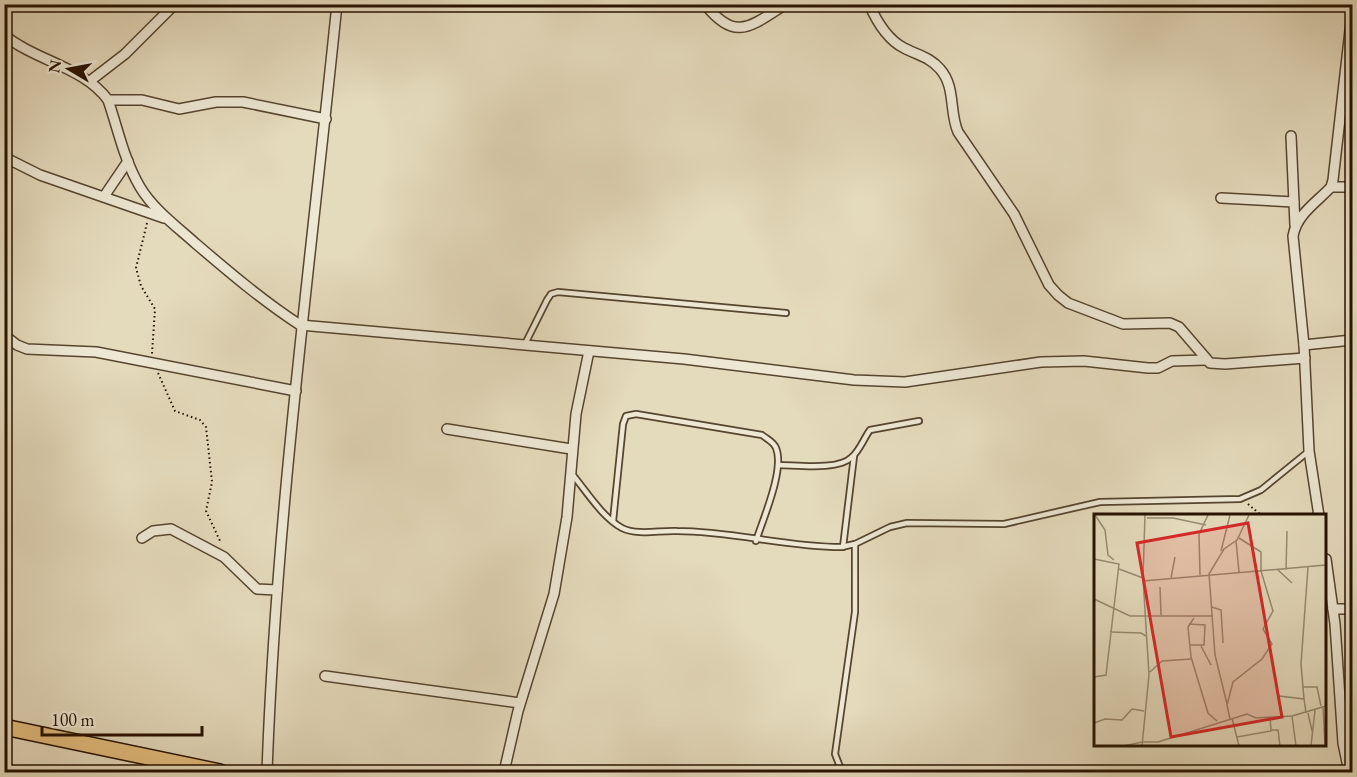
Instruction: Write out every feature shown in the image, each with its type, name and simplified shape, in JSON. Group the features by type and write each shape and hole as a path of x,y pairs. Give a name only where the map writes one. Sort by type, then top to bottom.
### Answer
{"highway":[{"path":"4,727 220,772"}],"street":[{"path":"90,81 125,54 175,4"},
{"path":"267,772 277,590 300,326 326,119 337,4"},
{"path":"705,4 722,24 736,28 752,24 786,4"},
{"path":"869,4 880,25 897,44 928,58 941,70 949,85 954,123 958,132 1014,214 1049,285 1058,295 1068,303 1123,324 1170,323 1179,327 1206,360"},
{"path":"1295,225 1331,187 1348,85 1353,13"},
{"path":"4,35 41,58 90,81 108,100 128,161 141,189 169,220 263,300 300,326 684,359 854,380 905,382 1041,362 1084,361 1158,368 1173,361 1206,360 1225,364 1305,358"},
{"path":"108,100 142,100 179,109 216,102 243,102 326,119"},
{"path":"1291,136 1295,225 1293,249 1304,345 1309,451 1319,514"},
{"path":"4,157 39,175 105,195 169,220"},
{"path":"105,195 128,161"},
{"path":"1331,187 1353,187"},
{"path":"1221,198 1294,202"},
{"path":"6,338 17,345 38,351 96,352 296,391"},
{"path":"1304,345 1353,340"},
{"path":"504,772 520,703 554,594 572,474 571,449 589,351"},
{"path":"447,429 571,449"},
{"path":"142,538 153,531 171,529 230,562 246,581 257,589 277,590"},
{"path":"1327,566 1348,745 1349,772"},
{"path":"1333,609 1353,609"},
{"path":"325,676 520,703"}],"lane":[{"path":"524,346 547,300 551,294 558,291 786,313"},
{"path":"613,521 621,439 626,416 636,414 762,435 777,450 778,465 756,541"},
{"path":"778,465 847,462 854,456 870,430 919,422"},
{"path":"572,474 613,521 633,531 708,532 756,541 843,547 855,544 890,527 907,523 1004,524 1100,502 1240,499 1261,490 1309,451"},
{"path":"843,547 854,456"},
{"path":"842,772 835,754 855,612 855,544"}],"path":[{"path":"147,211 147,224 136,268 141,286 155,309 153,363 175,411 200,420 206,427 212,482 206,511 230,562"},
{"path":"1240,499 1259,514"}]}
